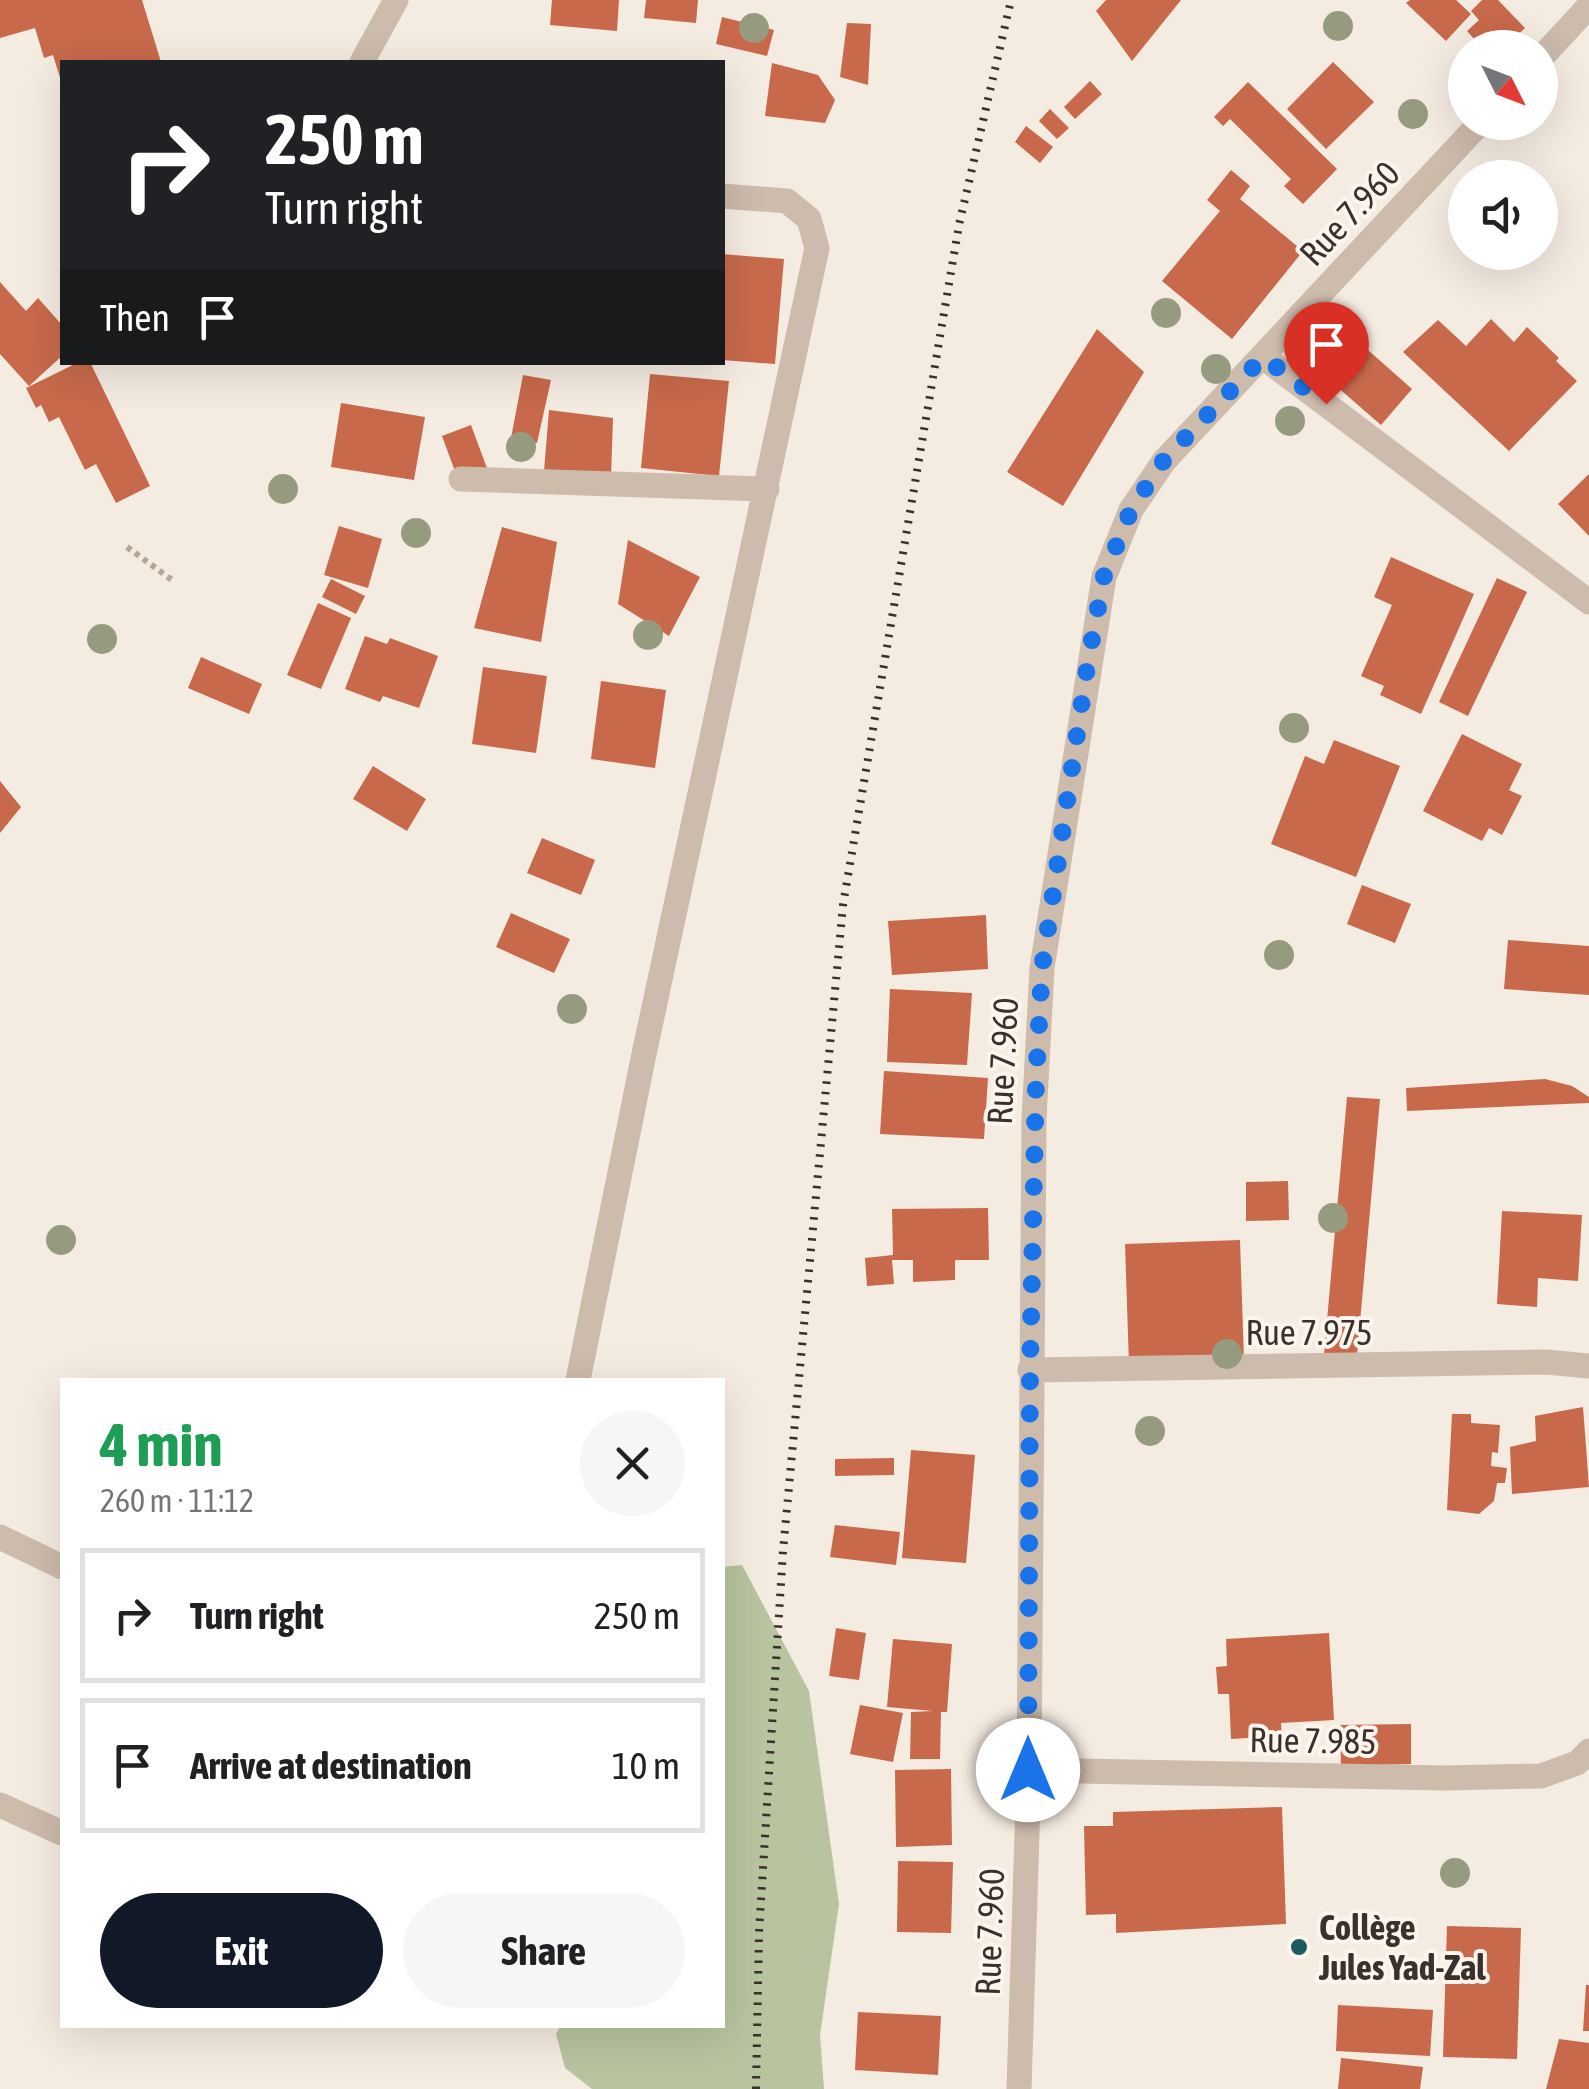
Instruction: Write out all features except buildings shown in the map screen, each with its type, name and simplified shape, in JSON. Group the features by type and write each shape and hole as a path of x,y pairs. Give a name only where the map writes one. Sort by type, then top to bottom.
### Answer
{"street":[{"path":"363,60 396,0"},
{"path":"1558,39 1589,6"},
{"name":"Rue 7.960","path":"1019,2089 1028,1770 1034,1119 1042,968 1104,576 1131,510 1164,460 1463,140"},
{"path":"578,1378 644,1054 818,248 808,218 787,201 725,196"},
{"path":"1263,357 1589,602"},
{"path":"460,479 766,489"},
{"name":"Rue 7.975","path":"1030,1370 1546,1362 1589,1366"},
{"path":"0,1537 60,1566"},
{"name":"Rue 7.985","path":"1028,1770 1444,1778 1541,1776 1576,1763 1589,1751"},
{"path":"0,1805 60,1832"}],"path":[{"path":"127,547 172,580"}],"green space":[{"path":"742,1565 809,1691 839,1904 820,2035 824,2089 592,2089 565,2068 556,2034 559,2028 725,2028 725,1567"}],"railway":[{"path":"756,2089 759,1932 783,1551 843,905 959,225 1011,0"}],"place":[{"name":"Collège Jules Yad-Zal","path":"1299,1947"}],"route":[{"path":"1028,1770 1033,1155 1042,968 1104,576 1131,510 1164,460 1263,357 1326,404"}]}
